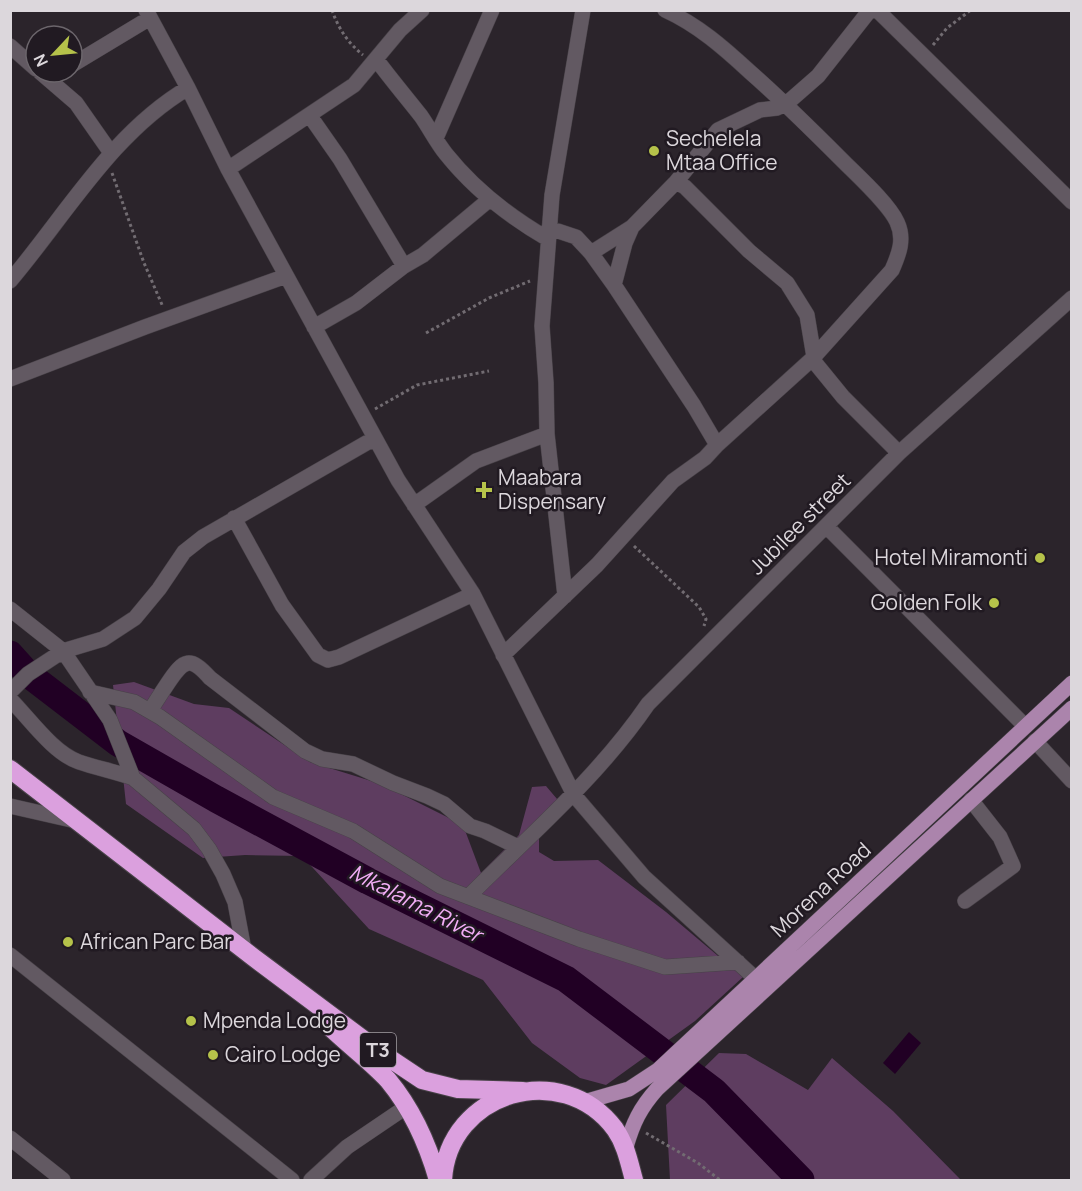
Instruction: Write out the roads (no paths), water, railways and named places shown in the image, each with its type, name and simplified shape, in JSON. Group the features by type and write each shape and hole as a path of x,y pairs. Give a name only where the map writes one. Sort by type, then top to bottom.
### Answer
{"highway":[{"name":"T3","path":"10,769 249,954 380,1052 422,1080 458,1089 554,1092 584,1102 601,1114 615,1129 626,1147 634,1180"},
{"name":"T3","path":"249,954 388,1080 428,1146 438,1180"},
{"name":"T3","path":"443,1180 444,1166 454,1139 472,1116 496,1100 523,1091"}],"main road":[{"name":"Morena Road","path":"703,1039 756,979 1071,683"},
{"name":"Morena Road","path":"626,1147 642,1106 663,1075 1071,708"},
{"name":"Morena Road","path":"584,1102 629,1089 663,1075"}],"street":[{"path":"228,169 354,85 400,30 422,10"},
{"path":"436,138 492,10"},
{"path":"565,596 547,434 542,326 552,195 583,10"},
{"path":"503,655 565,596 673,481 705,458 813,358 892,270 900,252 901,234 897,220 871,189 786,104 722,46 684,15 665,10"},
{"path":"591,253 632,227 676,182 718,130 759,110 777,108 786,104 818,76 870,10"},
{"path":"877,10 1071,201"},
{"path":"84,57 148,14 228,169 375,438 414,505 473,594 574,795 644,877 756,979"},
{"path":"10,46 24,58"},
{"path":"376,58 446,154 490,199 523,224 549,233 576,237 591,253 694,406 717,445"},
{"path":"54,85 76,104 109,156"},
{"path":"10,281 109,156 147,118 188,88"},
{"path":"310,116 340,159 404,266"},
{"path":"676,182 685,187 749,251 787,283 807,315 813,358 843,397 899,453"},
{"path":"314,327 356,303 404,266 423,255 490,199"},
{"path":"614,285 625,243 632,227"},
{"path":"10,379 286,276"},
{"name":"Jubilee street","path":"470,896 574,795 625,738 648,704 899,453 1071,298"},
{"path":"414,505 476,461 547,434"},
{"path":"10,692 28,674 63,651 104,639 135,618 159,589 184,552 234,518 375,438"},
{"path":"234,518 282,605 318,655 328,660 339,657 473,594"},
{"path":"826,526 1025,726"},
{"path":"10,609 63,651 110,720 134,778"},
{"path":"150,711 179,666 189,663 200,666 210,678 305,751 322,759 353,764 428,796 444,804 470,826 518,847"},
{"path":"90,692 134,702 273,797 353,831 440,886 579,939 665,967 738,962"},
{"path":"10,699 64,754 78,762 134,778 194,829 223,874 235,902 249,954"},
{"path":"1035,741 1071,781"},
{"path":"966,901 1013,866 1000,837 971,800"},
{"path":"10,806 79,822"},
{"path":"12,959 292,1180"},
{"path":"311,1180 347,1146 406,1107"},
{"path":"10,1138 63,1180"}],"waterway":[{"name":"Mkalama River","path":"10,654 28,674 118,743 368,881 566,979 714,1091 801,1180"}],"place":[{"name":"Sechelela Mtaa Office","path":"654,151"},
{"name":"Maabara Dispensary","path":"484,490"},
{"name":"Hotel Miramonti","path":"1040,558"},
{"name":"Golden Folk","path":"994,603"},
{"name":"African Parc Bar","path":"68,942"},
{"name":"Mpenda Lodge","path":"191,1021"},
{"name":"Cairo Lodge","path":"213,1055"}]}
